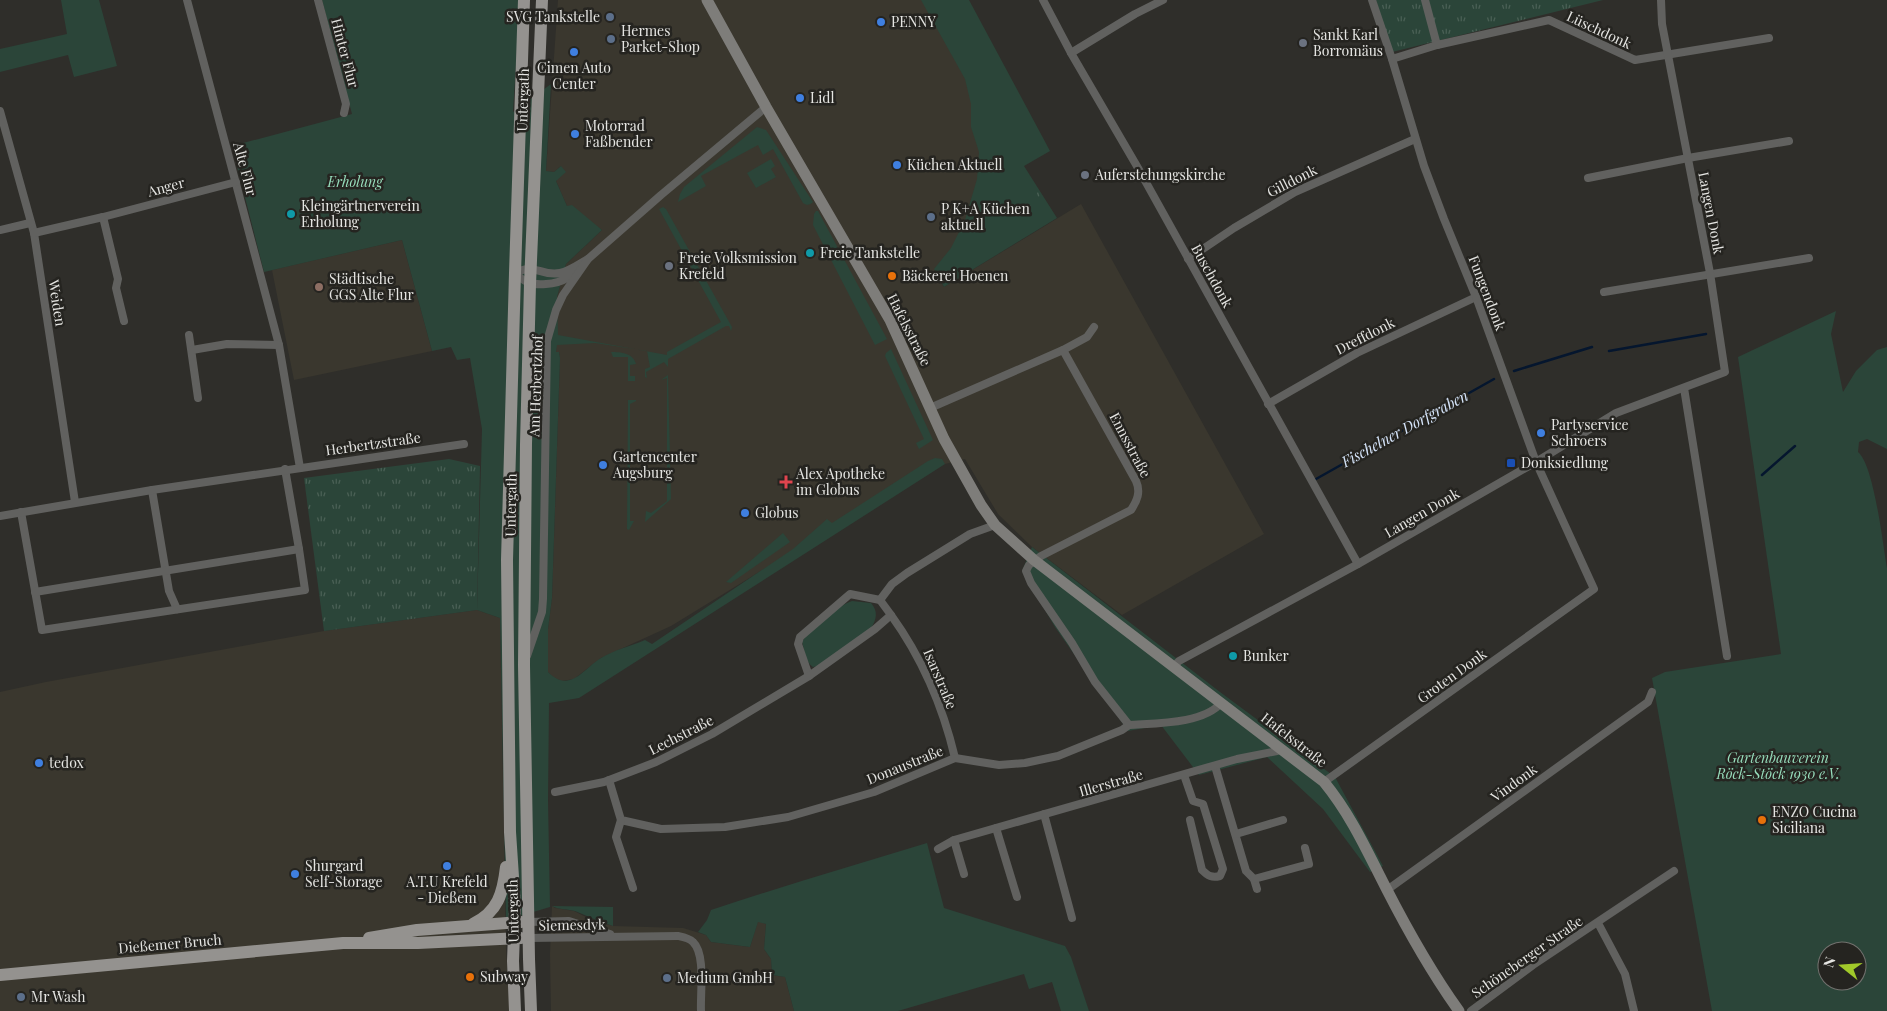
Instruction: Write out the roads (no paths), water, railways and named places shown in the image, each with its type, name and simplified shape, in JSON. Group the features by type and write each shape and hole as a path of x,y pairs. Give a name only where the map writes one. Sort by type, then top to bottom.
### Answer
{"main road":[{"name":"Untergath","path":"516,1011 510,832 507,560 524,0"},
{"name":"Untergath","path":"531,1011 524,665 530,268 542,0"},
{"name":"Hafelsstraße","path":"707,0 766,108 890,320 947,444 981,505 995,525 1034,560 1324,782 1350,818 1436,978 1459,1011"},
{"name":"Untergath","path":"471,925 484,919 498,902 505,880 510,832"},
{"name":"Dießemer Bruch","path":"344,943 396,932 528,922"},
{"name":"Dießemer Bruch","path":"0,974 344,943 418,943 529,938"}],"street":[{"name":"Alte Flur","path":"187,0 279,345 300,468"},
{"name":"Hinter Flur","path":"318,0 346,104 344,113"},
{"name":"Buschdonk","path":"1043,0 1071,54 1138,168 1358,564"},
{"path":"1071,54 1135,14 1163,0"},
{"name":"Fungendonk","path":"1372,0 1392,59 1415,140 1444,219 1476,296 1536,462 1594,589"},
{"path":"1425,0 1437,45"},
{"name":"Langen Donk","path":"1174,666 1178,661 1358,564 1536,462 1616,413 1725,372 1710,273 1662,24 1661,0"},
{"name":"Lüschdonk","path":"1392,59 1437,45 1549,20 1635,60 1769,38"},
{"name":"Am Herbertzhof","path":"524,665 542,612 547,341 556,310 563,295 588,259 661,195 766,108"},
{"name":"Weiden","path":"0,111 34,233 75,502"},
{"name":"Gilldonk","path":"1188,259 1234,228 1295,192 1415,140"},
{"name":"Langen Donk","path":"1588,178 1688,158 1789,141"},
{"name":"Anger","path":"34,233 236,182"},
{"path":"103,217 118,279 116,288 124,321"},
{"path":"0,230 30,223"},
{"name":"Langen Donk","path":"1604,292 1809,258"},
{"path":"588,259 574,273 560,283 530,284 524,282 515,273 524,268 530,268 559,274 572,269 588,259"},
{"name":"Dreffdonk","path":"1268,404 1357,353 1476,296"},
{"path":"930,408 1063,350 1087,337 1094,327"},
{"path":"189,335 198,398"},
{"path":"192,350 227,344 279,345"},
{"name":"Ennsstraße","path":"1034,560 1131,510 1137,502 1139,486 1063,350"},
{"path":"1684,388 1728,656"},
{"name":"Herbertzstraße","path":"0,516 75,502 285,469 464,444"},
{"path":"21,512 42,630 305,590 300,549 285,469"},
{"path":"152,490 169,592 176,609"},
{"path":"880,600 892,584 907,573 970,534 995,525"},
{"path":"35,592 300,549"},
{"path":"1034,560 1026,571 1031,583 1077,650 1095,682 1129,726"},
{"name":"Groten Donk","path":"1324,782 1594,589"},
{"path":"810,676 798,644 800,636 850,594 880,600 891,615"},
{"name":"Lechstraße","path":"554,792 609,780 656,762 712,734 810,676 875,629 891,615"},
{"name":"Isarstraße","path":"891,615 918,656 937,701 955,758"},
{"name":"Vindonk","path":"1387,890 1648,702 1652,692"},
{"name":"Donaustraße","path":"621,820 662,829 725,827 788,817 874,792 955,758 999,764 1025,763 1058,756 1129,726 1194,718 1208,713 1221,703"},
{"name":"Illerstraße","path":"938,849 954,840 1237,759 1278,751 1281,748"},
{"path":"1215,766 1246,871 1254,879 1256,889"},
{"path":"1184,775 1193,801 1203,804 1223,868 1220,876 1213,878 1202,870 1190,820"},
{"path":"609,780 621,820 616,837 633,888"},
{"path":"1044,814 1072,918"},
{"path":"1236,834 1284,820"},
{"path":"996,828 1017,897"},
{"path":"954,840 964,874"},
{"path":"1254,879 1310,864 1305,848"},
{"name":"Schöneberger Straße","path":"1471,1011 1533,965 1674,871"},
{"name":"Siemesdyk","path":"528,922 569,921 617,936"},
{"name":"Schöneberger Straße","path":"1598,923 1625,974 1634,1011"},
{"name":"Siemesdyk","path":"529,938 678,936 691,940 697,947 700,956 701,1011"}],"waterway":[{"name":"Fischelner Dorfgraben","path":"1609,351 1706,334"},
{"name":"Fischelner Dorfgraben","path":"1514,371 1592,347"},
{"name":"Fischelner Dorfgraben","path":"1316,479 1494,379"},
{"name":"Fischelner Dorfgraben","path":"1762,475 1795,446"}],"place":[{"name":"SVG Tankstelle","path":"610,17"},
{"name":"PENNY","path":"881,22"},
{"name":"Hermes Parket-Shop","path":"611,39"},
{"name":"Sankt Karl Borromäus","path":"1303,43"},
{"name":"Cimen Auto Center","path":"574,52"},
{"name":"Lidl","path":"800,98"},
{"name":"Motorrad Faßbender","path":"575,134"},
{"name":"Küchen Aktuell","path":"897,165"},
{"name":"Auferstehungskirche","path":"1085,175"},
{"name":"Kleingärtnerverein Erholung","path":"291,214"},
{"name":"P K+A Küchen aktuell","path":"931,217"},
{"name":"Freie Tankstelle","path":"810,253"},
{"name":"Freie Volksmission Krefeld","path":"669,266"},
{"name":"Bäckerei Hoenen","path":"892,276"},
{"name":"Städtische GGS Alte Flur","path":"319,287"},
{"name":"Partyservice Schroers","path":"1541,433"},
{"name":"Donksiedlung","path":"1511,463"},
{"name":"Gartencenter Augsburg","path":"603,465"},
{"name":"Alex Apotheke im Globus","path":"786,482"},
{"name":"Globus","path":"745,513"},
{"name":"Bunker","path":"1233,656"},
{"name":"tedox","path":"39,763"},
{"name":"ENZO Cucina Siciliana","path":"1762,820"},
{"name":"A.T.U Krefeld - Dießem","path":"447,866"},
{"name":"Shurgard Self-Storage","path":"295,874"},
{"name":"Subway","path":"470,977"},
{"name":"Medium GmbH","path":"667,978"},
{"name":"Mr Wash","path":"21,997"}],"park label":[{"name":"Erholung","path":"355,182"},
{"name":"Gartenbauverein Röck-Stöck 1930 e.V.","path":"1778,766"}]}
